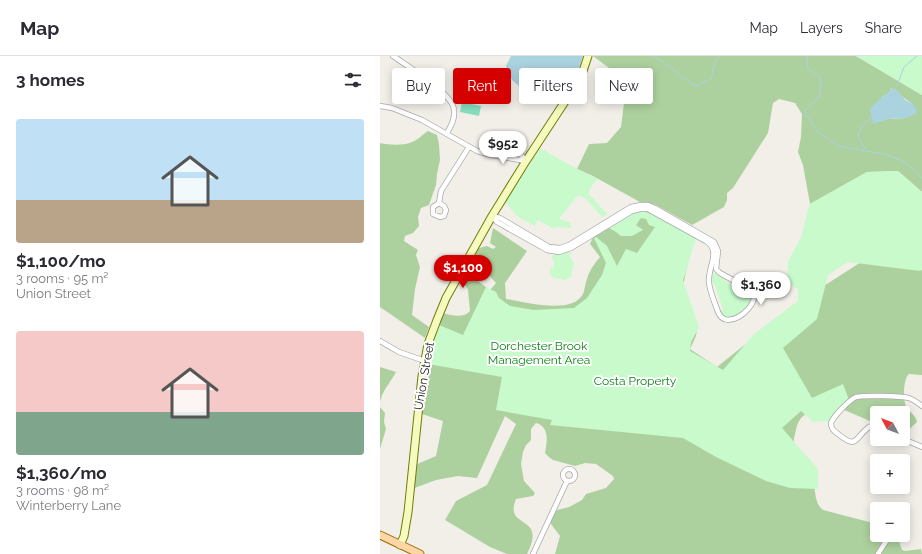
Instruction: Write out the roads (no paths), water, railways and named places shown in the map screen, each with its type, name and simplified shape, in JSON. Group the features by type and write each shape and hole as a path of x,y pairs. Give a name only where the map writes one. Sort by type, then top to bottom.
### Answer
{"main road":[{"name":"Union Street","path":"400,544 404,536 408,512 424,361 432,332 442,308 492,216 576,84 584,70 588,56"},
{"path":"380,535 420,554"}],"street":[{"path":"393,56 400,58 451,100 454,116 447,133"},
{"path":"380,106 409,114 447,133 469,147 485,153 491,151 510,152 521,155 526,161"},
{"path":"439,204 441,191 469,147"},
{"path":"492,216 500,218 551,250 562,252 633,206 643,204 652,206 714,242 718,249 717,270"},
{"path":"604,226 635,210 651,210 711,244 714,252 709,282 720,315 726,320 735,318 751,306 754,300 754,295 749,289 717,270"},
{"path":"710,273 717,270"},
{"path":"380,341 399,352 424,361"},
{"path":"870,427 856,440 850,442 833,430 831,424 833,419 848,402 857,397 905,397 922,406"},
{"path":"910,442 922,447"},
{"path":"533,554 567,480"},
{"path":"878,554 886,542"}],"water":[{"path":"511,56 583,56 579,68 519,68 519,86 512,80 511,68 507,68 506,66"},
{"path":"891,88 900,93 905,100 913,104 917,110 916,114 905,118 888,119 873,124 870,109 882,97 889,93"}],"waterway":[{"path":"654,56 696,86 711,79 715,61 721,56"},
{"path":"807,56 808,69 821,78 820,96 804,111 818,132 838,146 888,155 906,163 922,178"},
{"path":"894,91 904,67 917,56"},
{"path":"865,149 858,136 861,127 871,118"}],"park label":[{"name":"Dorchester Brook Management Area","path":"539,353"},
{"name":"Costa Property","path":"635,381"}]}
